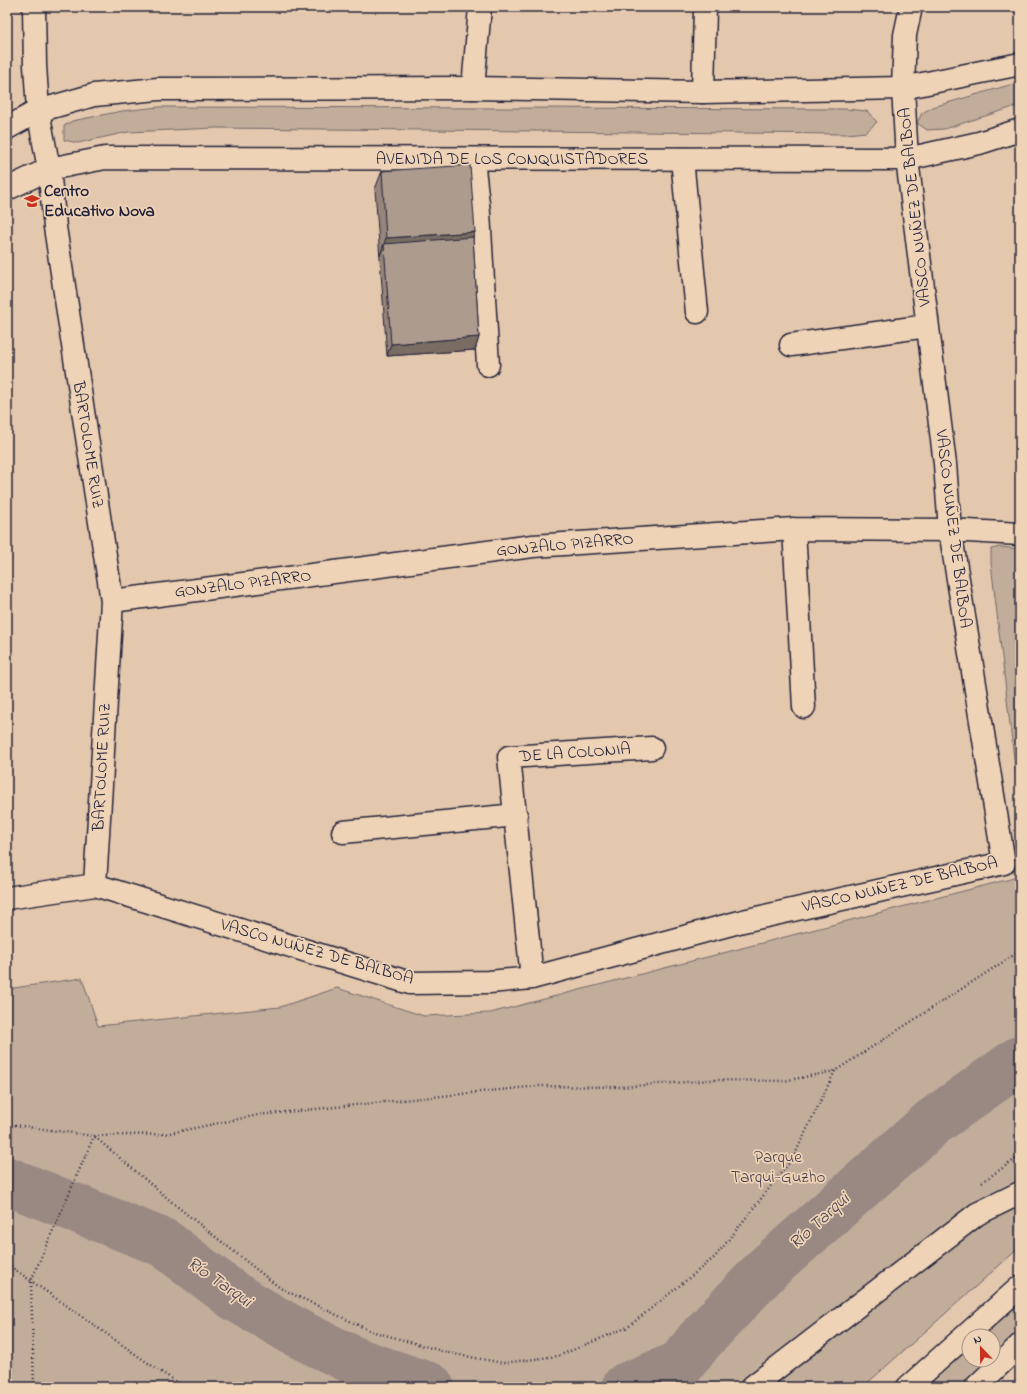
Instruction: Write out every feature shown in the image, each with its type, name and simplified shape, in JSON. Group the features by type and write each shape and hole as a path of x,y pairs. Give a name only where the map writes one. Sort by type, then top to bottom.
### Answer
{"street":[{"name":"BARTOLOME RUIZ","path":"34,7 35,65 38,111 49,169 54,227 112,601 95,885"},
{"path":"473,88 480,7"},
{"path":"704,92 705,7"},
{"name":"VASCO NUÑEZ DE BALBOA","path":"7,898 95,885 410,983 489,982 532,978 743,921 1004,863 950,530 945,464 907,159 903,88 904,35 911,7"},
{"path":"7,128 38,111 94,95 158,90 473,88 704,92 903,88 1020,64"},
{"name":"AVENIDA DE LOS CONQUISTADORES","path":"7,189 49,169 105,158 907,159 978,143 1020,130"},
{"path":"473,159 479,213 488,365"},
{"path":"682,159 697,312"},
{"path":"792,345 927,326"},
{"path":"794,529 804,707"},
{"name":"GONZALO PIZARRO","path":"112,601 533,546 794,529 950,530 1020,534"},
{"name":"DE LA COLONIA","path":"532,978 509,757 652,748"},
{"path":"343,832 516,815"},
{"path":"752,1387 977,1214 1020,1193"},
{"path":"908,1387 1020,1287"},
{"path":"976,1387 1020,1344"}],"path":[{"path":"7,1124 94,1136 165,1134 258,1115 538,1086 621,1087 711,1080 784,1081 835,1071 1020,951"},
{"path":"94,1136 179,1208 280,1288 371,1331 449,1353 503,1362 558,1356 628,1327 715,1257 792,1158 835,1071"},
{"path":"34,1387 31,1281 94,1136"},
{"path":"7,1264 158,1370 185,1387"}],"green space":[{"path":"1020,82 1020,105 944,129 927,130 917,123 922,113 933,107"},
{"path":"159,107 846,109 867,111 877,122 866,132 847,134 216,128 128,132 78,143 64,140 64,126 72,121 122,111"},
{"path":"1000,547 1020,549 1020,810 991,563 991,549"},
{"name":"Parque Tarqui-Guzho","path":"1020,866 1020,1247 863,1387 7,1387 7,989 82,978 98,1026 280,1007 337,988 424,1016 490,1013 1014,878"},
{"path":"1020,1291 1020,1334 1001,1352 1001,1328 981,1328"},
{"path":"961,1348 961,1368 983,1368 962,1387 919,1387"}],"building":[{"path":"470,165 475,232 386,238 382,171"},
{"path":"473,237 479,337 391,344 384,244"}],"waterway":[{"name":"Río Tarqui","path":"626,1387 680,1365 700,1340 767,1269 933,1122 1020,1060"},
{"name":"Río Tarqui","path":"7,1181 164,1243 234,1296 297,1333 359,1363 430,1387"}],"place":[{"name":"Centro Educativo Nova","path":"32,201"}]}
